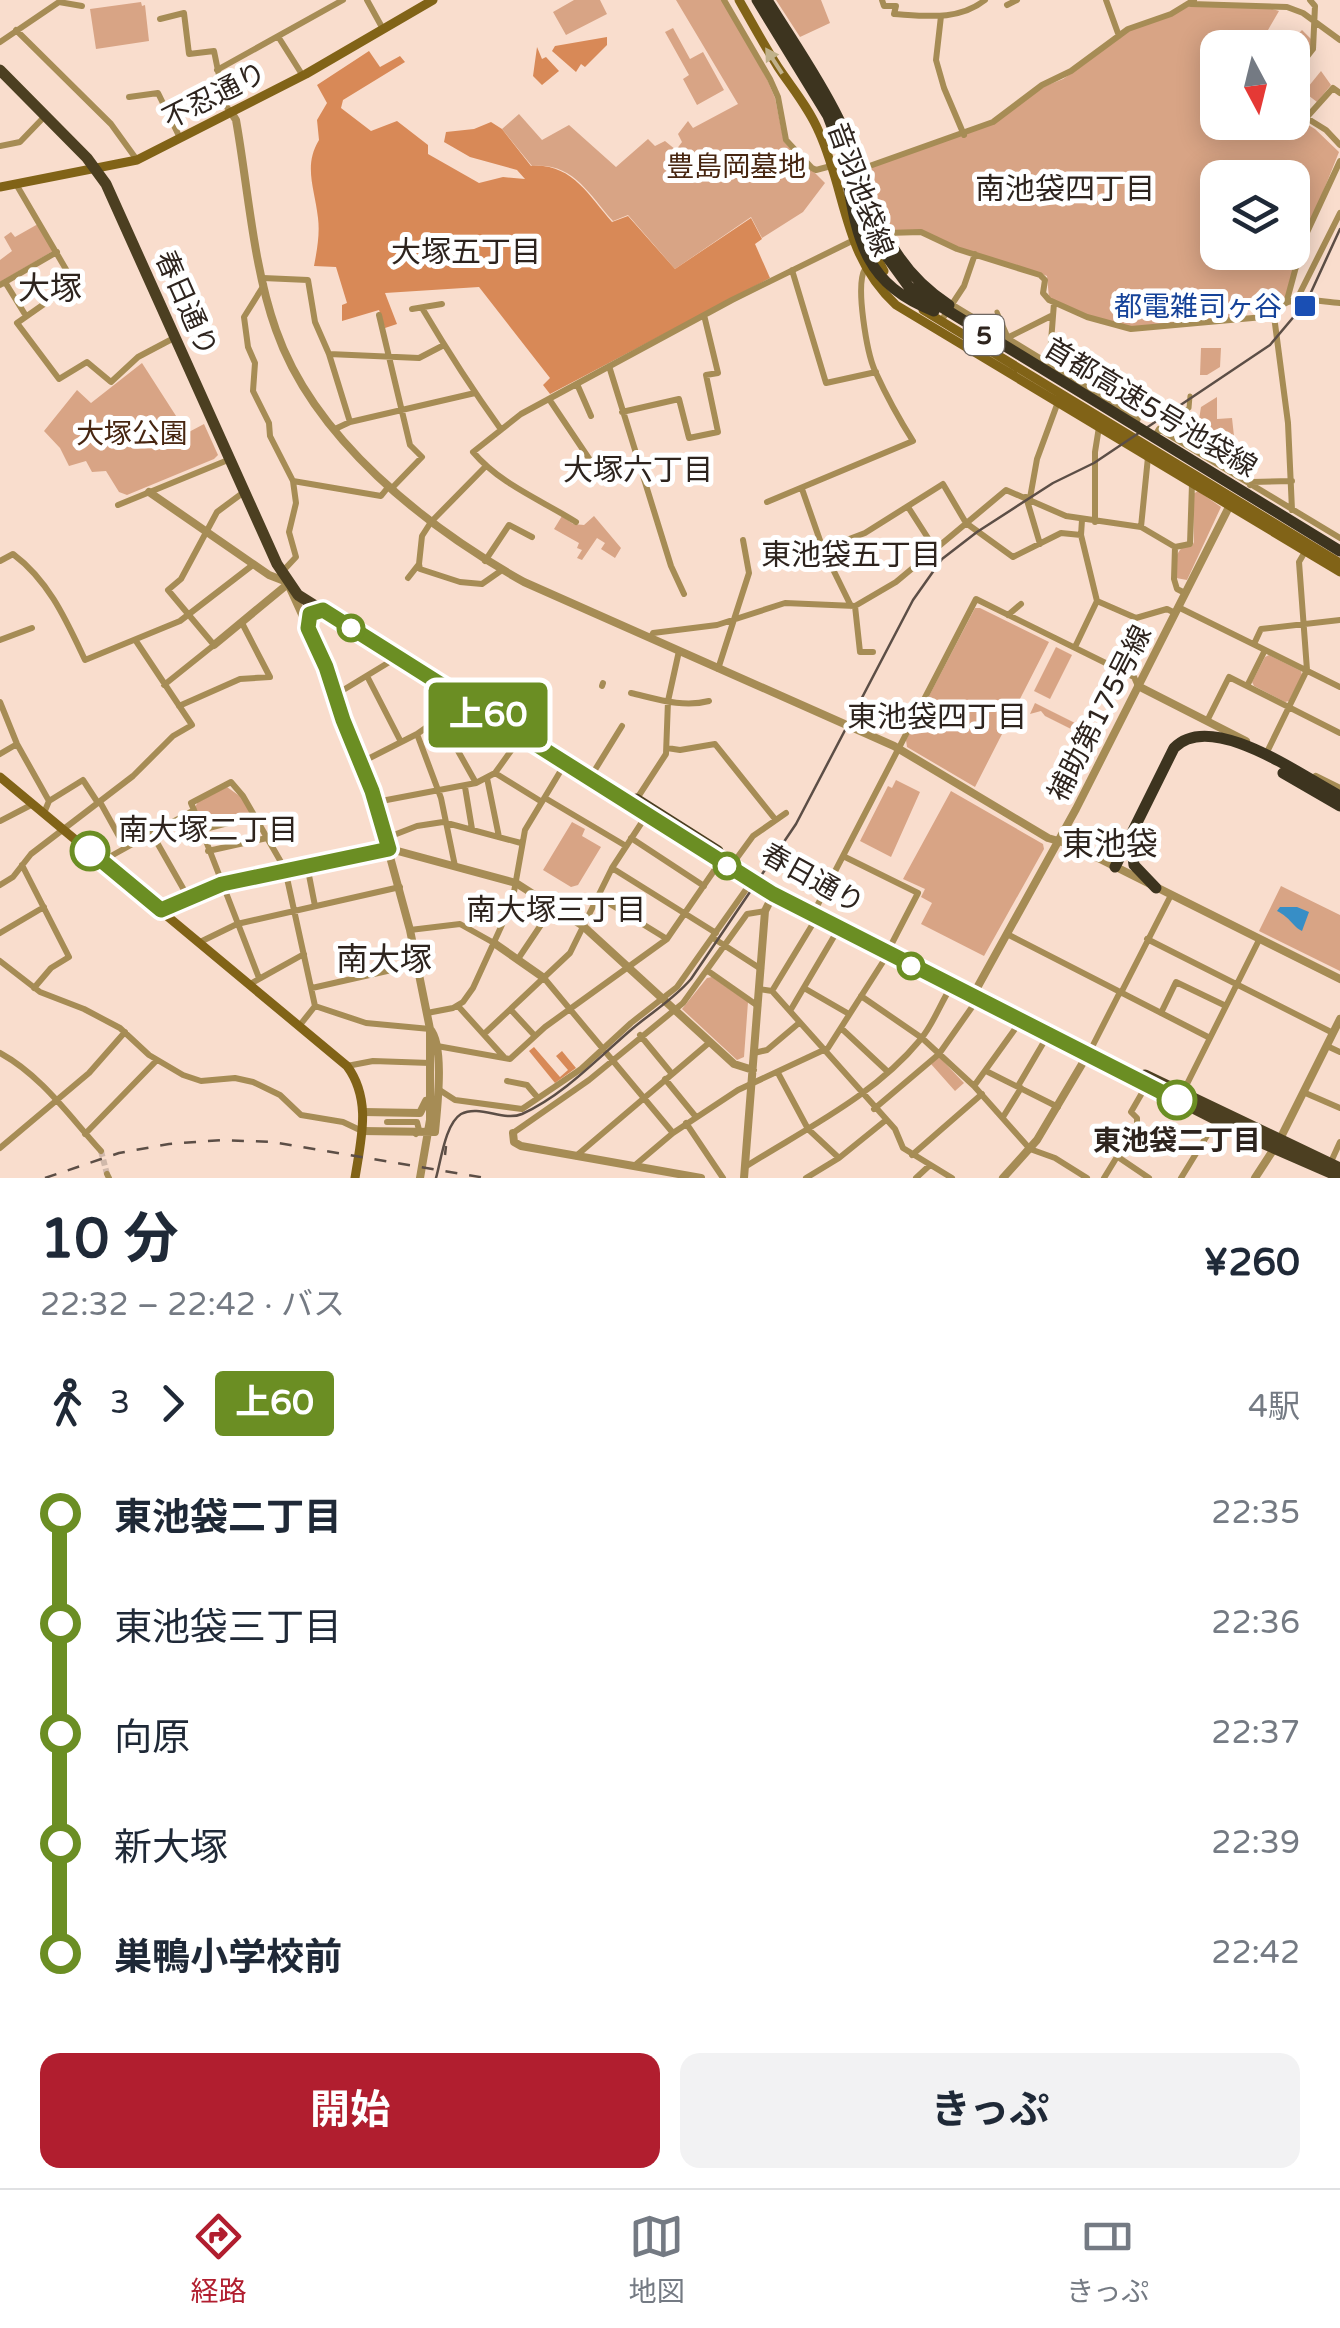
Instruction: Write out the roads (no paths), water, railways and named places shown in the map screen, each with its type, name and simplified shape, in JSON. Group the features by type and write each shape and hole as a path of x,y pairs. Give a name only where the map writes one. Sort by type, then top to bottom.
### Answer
{"highway":[{"name":"首都高速5号池袋線","path":"760,0 820,101 842,148 873,234 889,263 916,292 1340,551"},
{"name":"首都高速5号池袋線","path":"760,0 835,113 886,240 916,280 963,314 1340,540"},
{"name":"春日通り","path":"0,70 96,168 111,193 244,492 285,578 298,595 594,773 775,892"},
{"name":"春日通り","path":"285,578 521,736 635,802 646,815 752,881 1048,1035 1182,1094 1276,1145"},
{"path":"308,628 310,614 323,610"},
{"path":"1115,867 1178,748 1194,736 1218,737 1245,745 1340,797"},
{"path":"1115,867 1178,748 1200,738 1218,742 1322,794 1340,797"},
{"path":"1131,841 1134,865 1156,888"},
{"name":"春日通り","path":"816,913 950,987 1089,1052 1216,1120 1336,1171"}],"main road":[{"name":"不忍通り","path":"0,187 137,160 302,76 432,0"},
{"name":"音羽池袋線","path":"740,0 814,121 832,166 846,174 897,267 940,321"},
{"name":"音羽池袋線","path":"760,0 825,122 866,237 892,282 940,321 1127,435 1192,484 1279,527 1340,572"},
{"name":"音羽池袋線","path":"846,174 852,240 864,269 896,305 1098,426 1185,471 1307,548 1340,563"},
{"path":"0,777 200,942 255,981 347,1066 359,1088 364,1112 355,1178"}],"street":[{"path":"218,70 342,0"},
{"path":"366,0 383,29"},
{"path":"724,0 778,97 786,140 812,168 832,166"},
{"path":"882,0 884,6 896,6 894,14 941,16 967,13 984,0"},
{"path":"1007,5 1017,0"},
{"path":"1106,0 1119,36"},
{"path":"846,174 993,122 1042,85 1060,78 1137,24 1171,14 1191,1 1287,7 1339,38"},
{"path":"0,42 59,2 82,6"},
{"path":"1310,52 1316,25 1314,2"},
{"path":"160,19 184,13 189,54 214,51 225,105 236,120 274,326 291,367 335,429 431,522 485,560 542,591 856,728 897,748 1048,838 1115,867 1340,979"},
{"path":"941,16 936,60 964,134"},
{"path":"16,30 111,124 137,160"},
{"path":"279,38 302,76"},
{"path":"1310,114 1333,88 1340,93"},
{"path":"129,96 158,93 180,138"},
{"path":"0,146 20,142 45,116"},
{"path":"1310,119 1340,144"},
{"path":"1292,300 1303,241 1340,161"},
{"path":"16,184 74,283 17,326 59,379 86,362 111,382 138,357 175,337"},
{"path":"1292,300 1340,214"},
{"path":"576,522 495,476 473,452 500,428 549,398 852,240 921,232 1044,278 1044,296 1054,302 1099,322 1131,329 1274,316"},
{"path":"882,234 916,274 952,305 1138,418 1134,430 1127,435"},
{"path":"26,316 2,284 57,252"},
{"path":"940,321 964,286 974,254"},
{"path":"766,502 913,441 876,372 861,296 860,276 864,269"},
{"path":"792,270 826,383 876,372"},
{"path":"264,282 308,280 315,322 350,422"},
{"path":"164,685 242,623 285,578 296,558 289,532 296,503 294,481 270,436 269,424 254,391 255,363 248,347 244,317 264,282"},
{"path":"1279,527 1292,510 1292,481 1274,316 1278,306 1292,300 1340,303"},
{"path":"1054,302 1050,355 1056,368"},
{"path":"412,310 442,304"},
{"path":"422,308 500,428"},
{"path":"997,312 1007,338"},
{"path":"622,412 679,398 689,438 718,432 706,375 718,372 704,314"},
{"path":"294,481 381,496 422,457 410,445 379,315"},
{"path":"996,357 1007,338 1051,316"},
{"path":"329,354 419,358 444,346"},
{"path":"609,366 670,562 684,594"},
{"path":"1045,386 1056,368"},
{"path":"577,384 591,416"},
{"path":"335,429 475,392"},
{"path":"1181,413 1189,408 1190,396"},
{"path":"549,398 592,463"},
{"path":"1040,544 1028,498 1037,459 1058,402"},
{"path":"1095,522 1098,426"},
{"path":"1142,527 1148,452 1159,430 1340,540"},
{"path":"1185,471 1197,452"},
{"path":"118,504 229,459"},
{"path":"486,466 431,522 422,536 419,564 420,569 442,578 482,584 502,570"},
{"path":"1234,503 1250,484 1292,481"},
{"path":"823,550 865,533 943,484 966,523 1013,557 1061,533 1081,535"},
{"path":"651,637 653,633 716,625 785,603 853,606 896,582 1006,490 1082,520 1142,527 1175,547 1190,544 1192,484"},
{"path":"802,489 823,550 853,606 860,652 873,652"},
{"path":"149,492 276,579 285,578"},
{"path":"214,645 168,590 181,579 216,512 244,492"},
{"name":"補助第175号線","path":"975,996 1234,503"},
{"path":"908,507 936,549"},
{"path":"1074,648 1098,601 1081,535 1082,520"},
{"path":"485,560 509,526 532,537"},
{"path":"718,669 749,572 743,540"},
{"path":"1175,547 1174,578 1177,589 1185,594"},
{"path":"1267,752 1306,670 1299,562 1307,548"},
{"path":"0,561 12,554 26,564 68,620 85,660 189,616 254,564"},
{"path":"408,578 419,564"},
{"path":"285,578 326,667 376,802 418,964 430,1030 430,1120 420,1178"},
{"path":"772,991 816,913 976,599 1134,678 1138,686 1267,752 1340,797"},
{"path":"1098,601 1136,618 1177,610 1340,687"},
{"path":"1008,614 1021,604"},
{"path":"1254,644 1261,630 1340,620"},
{"path":"179,706 240,679 270,677 242,623"},
{"path":"0,640 32,628"},
{"path":"0,885 63,829 148,763 173,736 192,725 136,641"},
{"path":"1247,686 1264,650"},
{"path":"635,802 667,748 668,701 679,651"},
{"path":"334,696 397,657"},
{"path":"367,676 401,742"},
{"path":"1207,721 1229,677 1340,733"},
{"path":"631,692 668,701 710,701"},
{"path":"360,763 417,734 468,698"},
{"path":"0,702 48,802"},
{"path":"440,719 476,784"},
{"path":"594,773 622,726"},
{"path":"417,734 439,791 455,866"},
{"path":"376,802 476,784 491,776 521,736"},
{"path":"0,754 17,744"},
{"path":"667,748 680,750 714,744 776,818"},
{"path":"427,1013 458,1006 468,997 512,902 525,830 566,762"},
{"path":"491,776 628,842 704,886"},
{"path":"491,776 499,837"},
{"path":"44,813 48,802 83,780 125,847"},
{"path":"300,1025 315,1006 312,988 294,910 284,869 244,796 230,782 191,803 255,981 304,954"},
{"path":"465,787 472,830"},
{"path":"0,821 33,804"},
{"path":"102,861 194,810"},
{"path":"437,1046 507,1058 668,938 704,886 753,836 786,813"},
{"path":"484,1034 570,952 612,868 646,815"},
{"path":"201,830 255,816"},
{"path":"386,838 417,826 446,823 522,843"},
{"path":"151,832 188,898"},
{"path":"208,851 267,838"},
{"path":"161,910 222,884 389,849 455,866 516,883 583,926 738,1067 753,1070"},
{"path":"634,1166 686,1123 752,1082 823,1052 841,1028 889,950 918,893 842,856"},
{"path":"307,864 316,906"},
{"path":"22,866 69,957 51,968 34,988"},
{"path":"612,868 686,912 761,969"},
{"path":"437,1088 453,1100 516,1110 581,1070 688,975 752,881"},
{"path":"200,942 237,924 400,887"},
{"path":"744,1178 766,911 775,892"},
{"path":"1002,1178 1030,1148 1058,1107 1171,895"},
{"path":"597,896 668,938"},
{"path":"518,960 553,906"},
{"path":"0,933 44,907"},
{"path":"513,1133 589,1080 675,1009 708,972 747,914 766,911"},
{"path":"410,930 457,924 494,943 544,978 674,1133"},
{"path":"790,1012 839,928"},
{"path":"1007,934 1210,1038"},
{"path":"1146,939 1333,1033"},
{"path":"1182,1094 1259,940"},
{"path":"0,961 34,988 84,1009 125,1032 148,1056 201,1081 235,1078 253,1082 280,1095 300,1115 343,1122 362,1131 416,1134 436,1130 435,1035 430,1030 366,1023 315,1006"},
{"path":"312,988 418,964"},
{"path":"708,972 758,1006"},
{"path":"1160,1012 1176,982 1226,1006"},
{"path":"744,1167 808,1129 888,1071 922,1038 950,987"},
{"path":"804,988 848,1014"},
{"path":"759,989 772,991 895,1129 903,1148 952,1178"},
{"path":"861,996 922,1038 982,1094 1030,1148 1087,1178"},
{"path":"874,1109 939,1054 975,996"},
{"path":"458,1006 507,1058"},
{"path":"514,1006 535,1036"},
{"path":"1256,1178 1340,1019"},
{"path":"974,1086 1021,1021"},
{"path":"754,1053 767,1050 799,1023"},
{"path":"841,1028 888,1071"},
{"path":"0,1148 89,1073 125,1032"},
{"path":"640,1035 672,1074"},
{"path":"1003,1117 1048,1035"},
{"path":"576,1156 710,1042"},
{"path":"1327,1046 1340,1052"},
{"path":"0,1053 20,1064 101,1152"},
{"path":"84,1134 157,1060"},
{"path":"347,1066 356,1062 430,1063"},
{"path":"986,1071 1058,1107"},
{"path":"778,1073 808,1129 839,1158"},
{"path":"665,1080 696,1117"},
{"path":"506,1082 527,1085 538,1098"},
{"path":"1104,1178 1137,1124 1138,1118 1131,1112 1146,1084"},
{"path":"1303,1092 1340,1108"},
{"path":"912,1155 982,1094"},
{"path":"420,1113 428,1098"},
{"path":"516,1110 513,1133 517,1145 701,1178"},
{"path":"364,1112 416,1122 416,1134"},
{"path":"389,1117 420,1113 430,1120"},
{"path":"389,1117 393,1132"},
{"path":"806,1178 839,1158 886,1120"},
{"path":"1181,1178 1216,1120"},
{"path":"686,1123 723,1178"},
{"path":"1336,1171 1340,1142"},
{"path":"1118,1157 1149,1178"},
{"path":"916,1178 930,1165"}],"water":[{"path":"1280,907 1309,912 1302,931 1277,911"}],"tunnel":[{"path":"101,1151 107,1174"}],"tram line":[{"path":"436,1178 447,1134 461,1114 476,1111 515,1116 537,1106 580,1075 691,979 796,824 913,600 942,559 977,532 1053,483 1094,463 1270,345 1307,301 1340,229"}],"railway":[{"path":"45,1178 119,1153 222,1140 272,1142 486,1178"},
{"path":"445,1155 446,1146"}],"place":[{"name":"都電雑司ヶ谷","path":"1305,306"},
{"name":"東池袋二丁目","path":"1177,1100"}],"district":[{"name":"南池袋四丁目","path":"1065,189"},
{"name":"大塚五丁目","path":"466,252"},
{"name":"大塚","path":"50,288"},
{"name":"大塚六丁目","path":"638,470"},
{"name":"東池袋五丁目","path":"851,555"},
{"name":"東池袋四丁目","path":"937,717"},
{"name":"南大塚二丁目","path":"208,830"},
{"name":"東池袋","path":"1110,844"},
{"name":"南大塚三丁目","path":"556,910"},
{"name":"南大塚","path":"384,959"}],"park label":[{"name":"豊島岡墓地","path":"736,166"},
{"name":"大塚公園","path":"132,433"}]}
